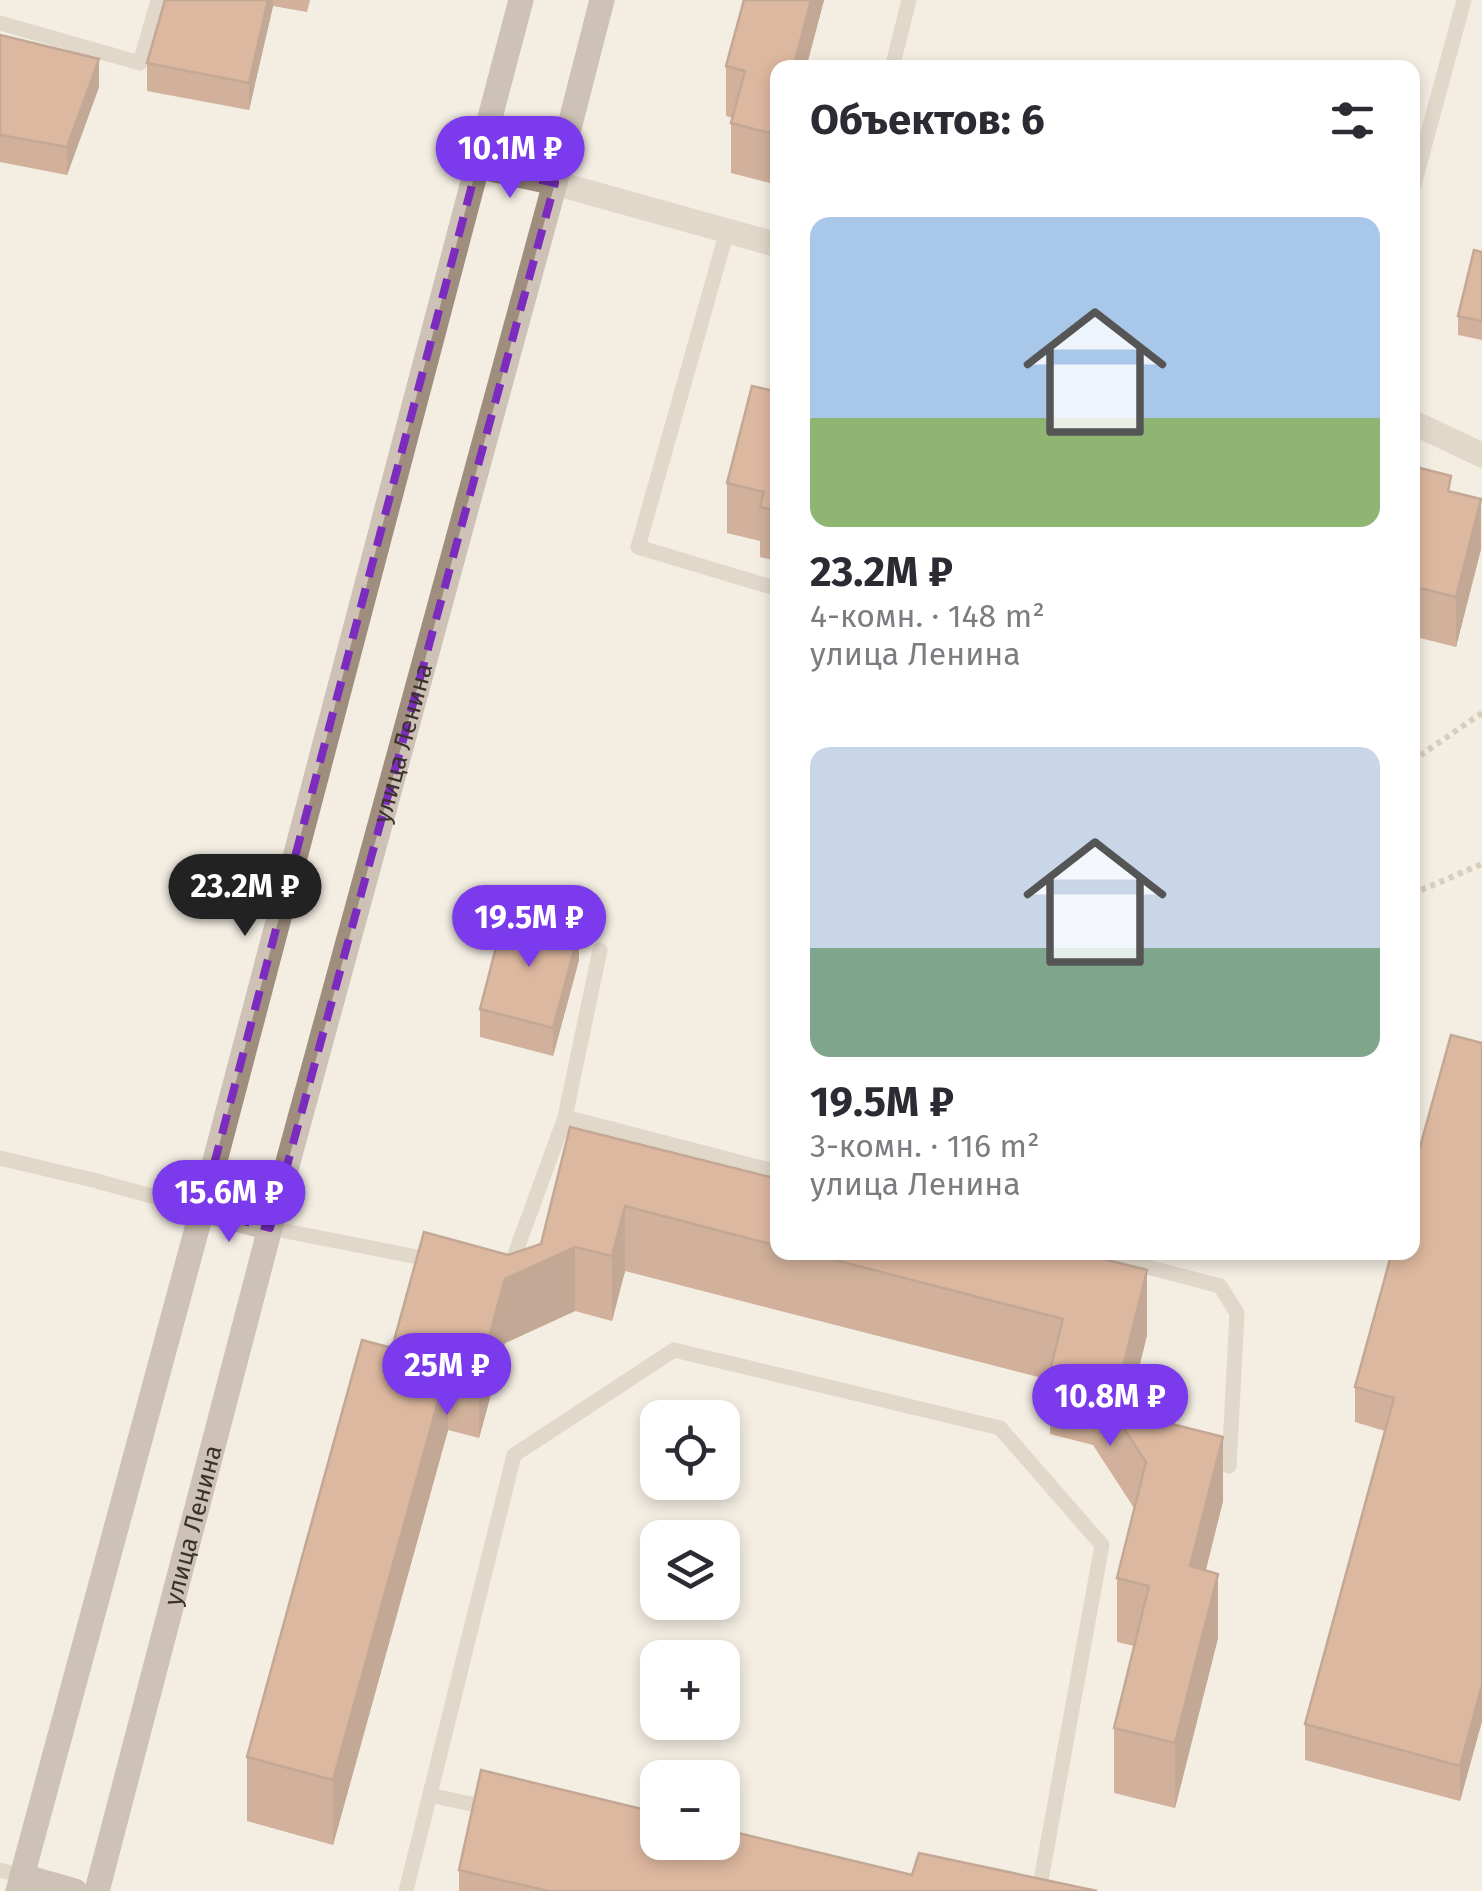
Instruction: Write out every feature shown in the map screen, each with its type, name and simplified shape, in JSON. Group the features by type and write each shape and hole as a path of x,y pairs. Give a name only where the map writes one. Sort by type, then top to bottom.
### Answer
{"main road":[{"path":"76,1891 13,1879 202,1210 521,0"},
{"name":"улица Ленина","path":"98,1891 270,1228 602,0"},
{"path":"477,166 554,183"},
{"path":"202,1210 270,1228"}],"street":[{"path":"554,183 770,243"},
{"path":"1420,426 1482,454"}],"lane":[{"path":"0,23 140,62 158,0"},
{"path":"894,60 910,0"},
{"path":"1420,162 1464,0"},
{"path":"727,231 638,547 770,587"},
{"path":"490,1271 508,1274 565,1117 600,950"},
{"path":"565,1117 770,1170"},
{"path":"0,1158 202,1210"},
{"path":"270,1228 454,1264"},
{"path":"1121,1260 1220,1286 1237,1313 1229,1466"},
{"path":"406,1891 514,1455 674,1350 1000,1428 1102,1545 1038,1891"},
{"path":"430,1795 506,1812"}],"path":[{"path":"1420,755 1482,712"},
{"path":"1420,891 1482,864"}],"highlighted area":[{"path":"477,166 555,183 270,1228 202,1210"}],"building":[{"path":"165,0 268,0 249,83 147,63"},
{"path":"744,0 811,0 795,60 770,60 770,133 731,123 745,71 726,66"},
{"path":"0,35 99,59 67,147 0,135"},
{"path":"1474,250 1482,252 1482,321 1458,316"},
{"path":"752,386 770,390 770,509 760,507 764,492 727,483"},
{"path":"1420,468 1451,476 1448,491 1481,499 1456,597 1420,588"},
{"path":"505,913 579,932 553,1028 480,1009"},
{"path":"1451,1035 1482,1043 1482,1685 1460,1766 1305,1724 1394,1398 1355,1387 1390,1260 1420,1260 1420,1147"},
{"path":"570,1127 770,1177 770,1244 625,1206 612,1256 575,1247 505,1279 479,1374 448,1366 333,1780 247,1757 362,1340 392,1348 424,1232 508,1255 541,1244"},
{"path":"835,1260 1107,1260 1147,1270 1121,1375 1148,1418 1223,1437 1190,1566 1218,1574 1175,1743 1114,1728 1149,1586 1117,1578 1146,1462 1093,1381 1050,1370 1063,1319"},
{"path":"481,1770 640,1809 640,1860 740,1860 740,1833 912,1875 919,1853 1097,1891 548,1891 459,1870"}]}
